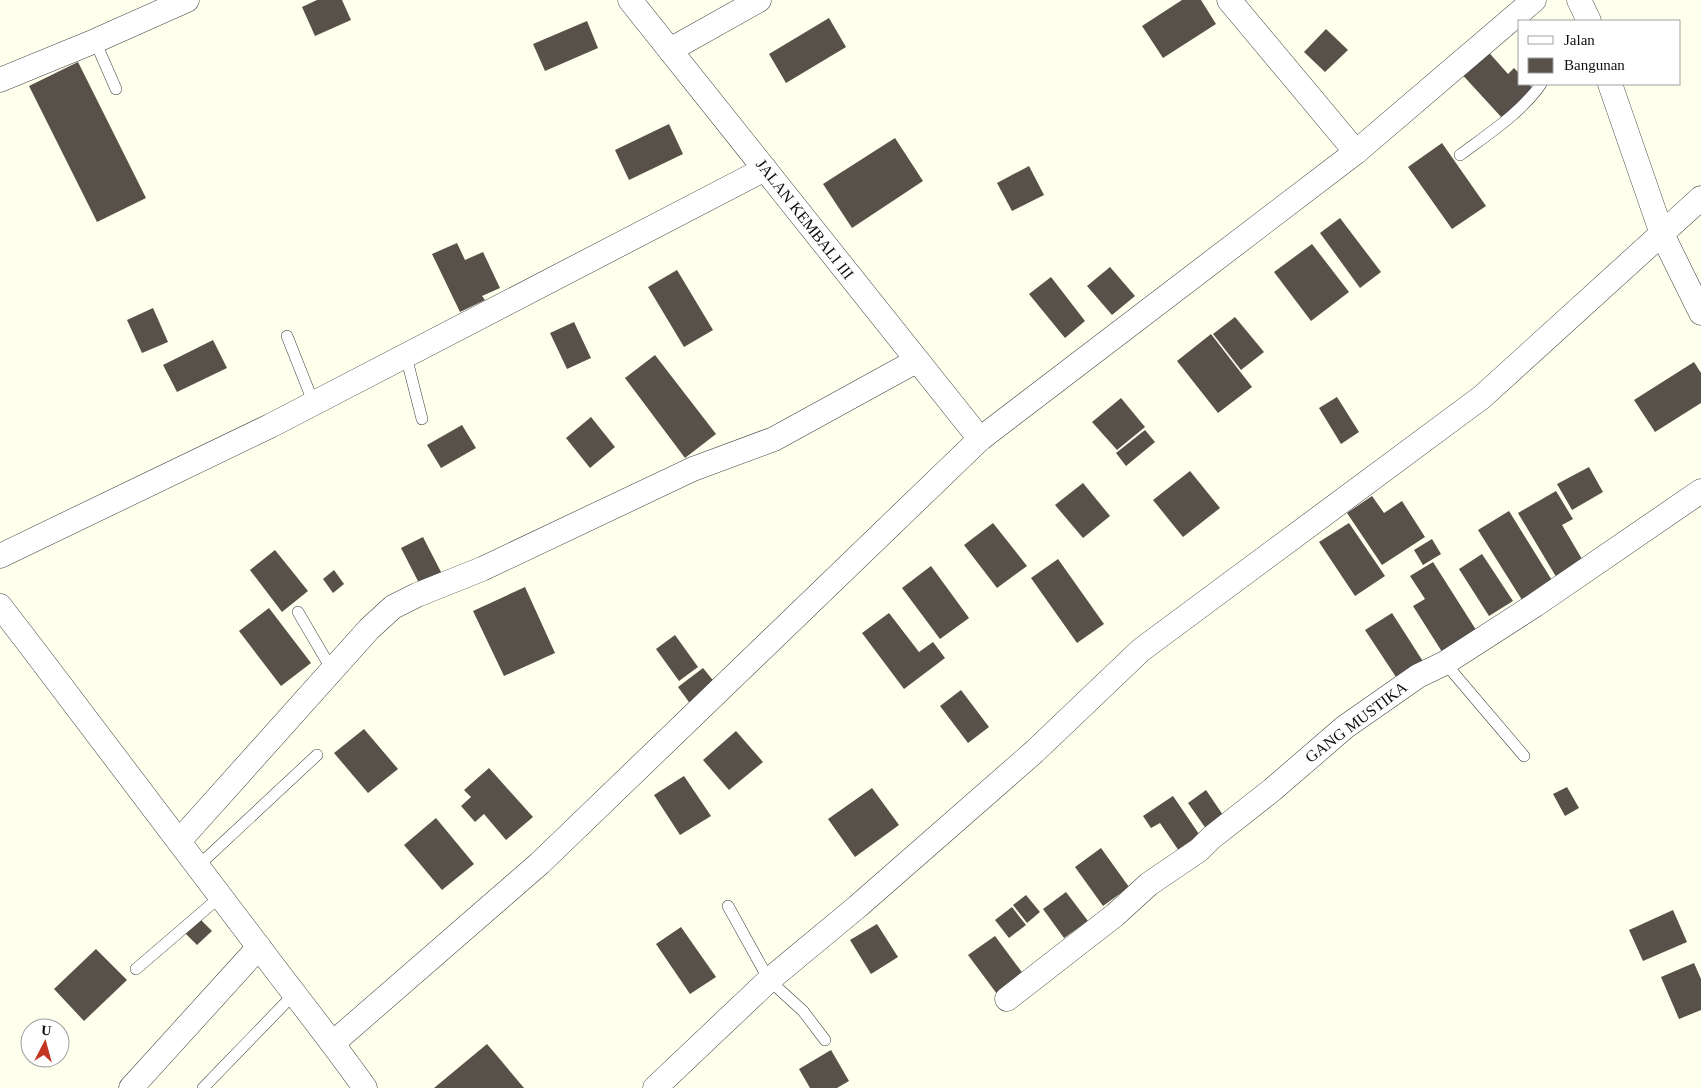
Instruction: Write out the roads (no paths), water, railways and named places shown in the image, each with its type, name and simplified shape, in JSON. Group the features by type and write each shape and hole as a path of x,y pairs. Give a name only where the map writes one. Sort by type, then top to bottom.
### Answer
{"street":[{"path":"0,80 95,41 187,0"},
{"name":"JALAN KEMBALI III","path":"630,0 980,439"},
{"path":"670,50 759,0"},
{"path":"1229,0 1356,152"},
{"path":"333,1043 540,863 980,439 1356,152 1534,0"},
{"path":"1579,0 1588,20"},
{"path":"1610,85 1662,234 1701,313"},
{"path":"0,556 314,404 765,169"},
{"path":"655,1088 769,980 857,907 1034,752 1141,650 1482,397 1701,198"},
{"path":"180,840 369,629 393,607 417,595 482,569 692,469 774,439 916,361"},
{"name":"GANG MUSTIKA","path":"1007,1000 1115,916 1149,884 1199,850 1345,727 1418,676 1445,662 1535,605 1701,491"},
{"path":"0,606 180,840 259,948 366,1088"},
{"path":"132,1088 259,948"}],"lane":[{"path":"95,41 116,89"},
{"path":"1460,155 1507,119 1534,94 1540,85"},
{"path":"287,336 314,404"},
{"path":"406,356 422,419"},
{"path":"298,612 332,670"},
{"path":"1445,662 1524,756"},
{"path":"198,866 317,755"},
{"path":"136,969 221,896"},
{"path":"728,906 769,980 803,1011 825,1040"},
{"path":"203,1088 295,993"}]}
